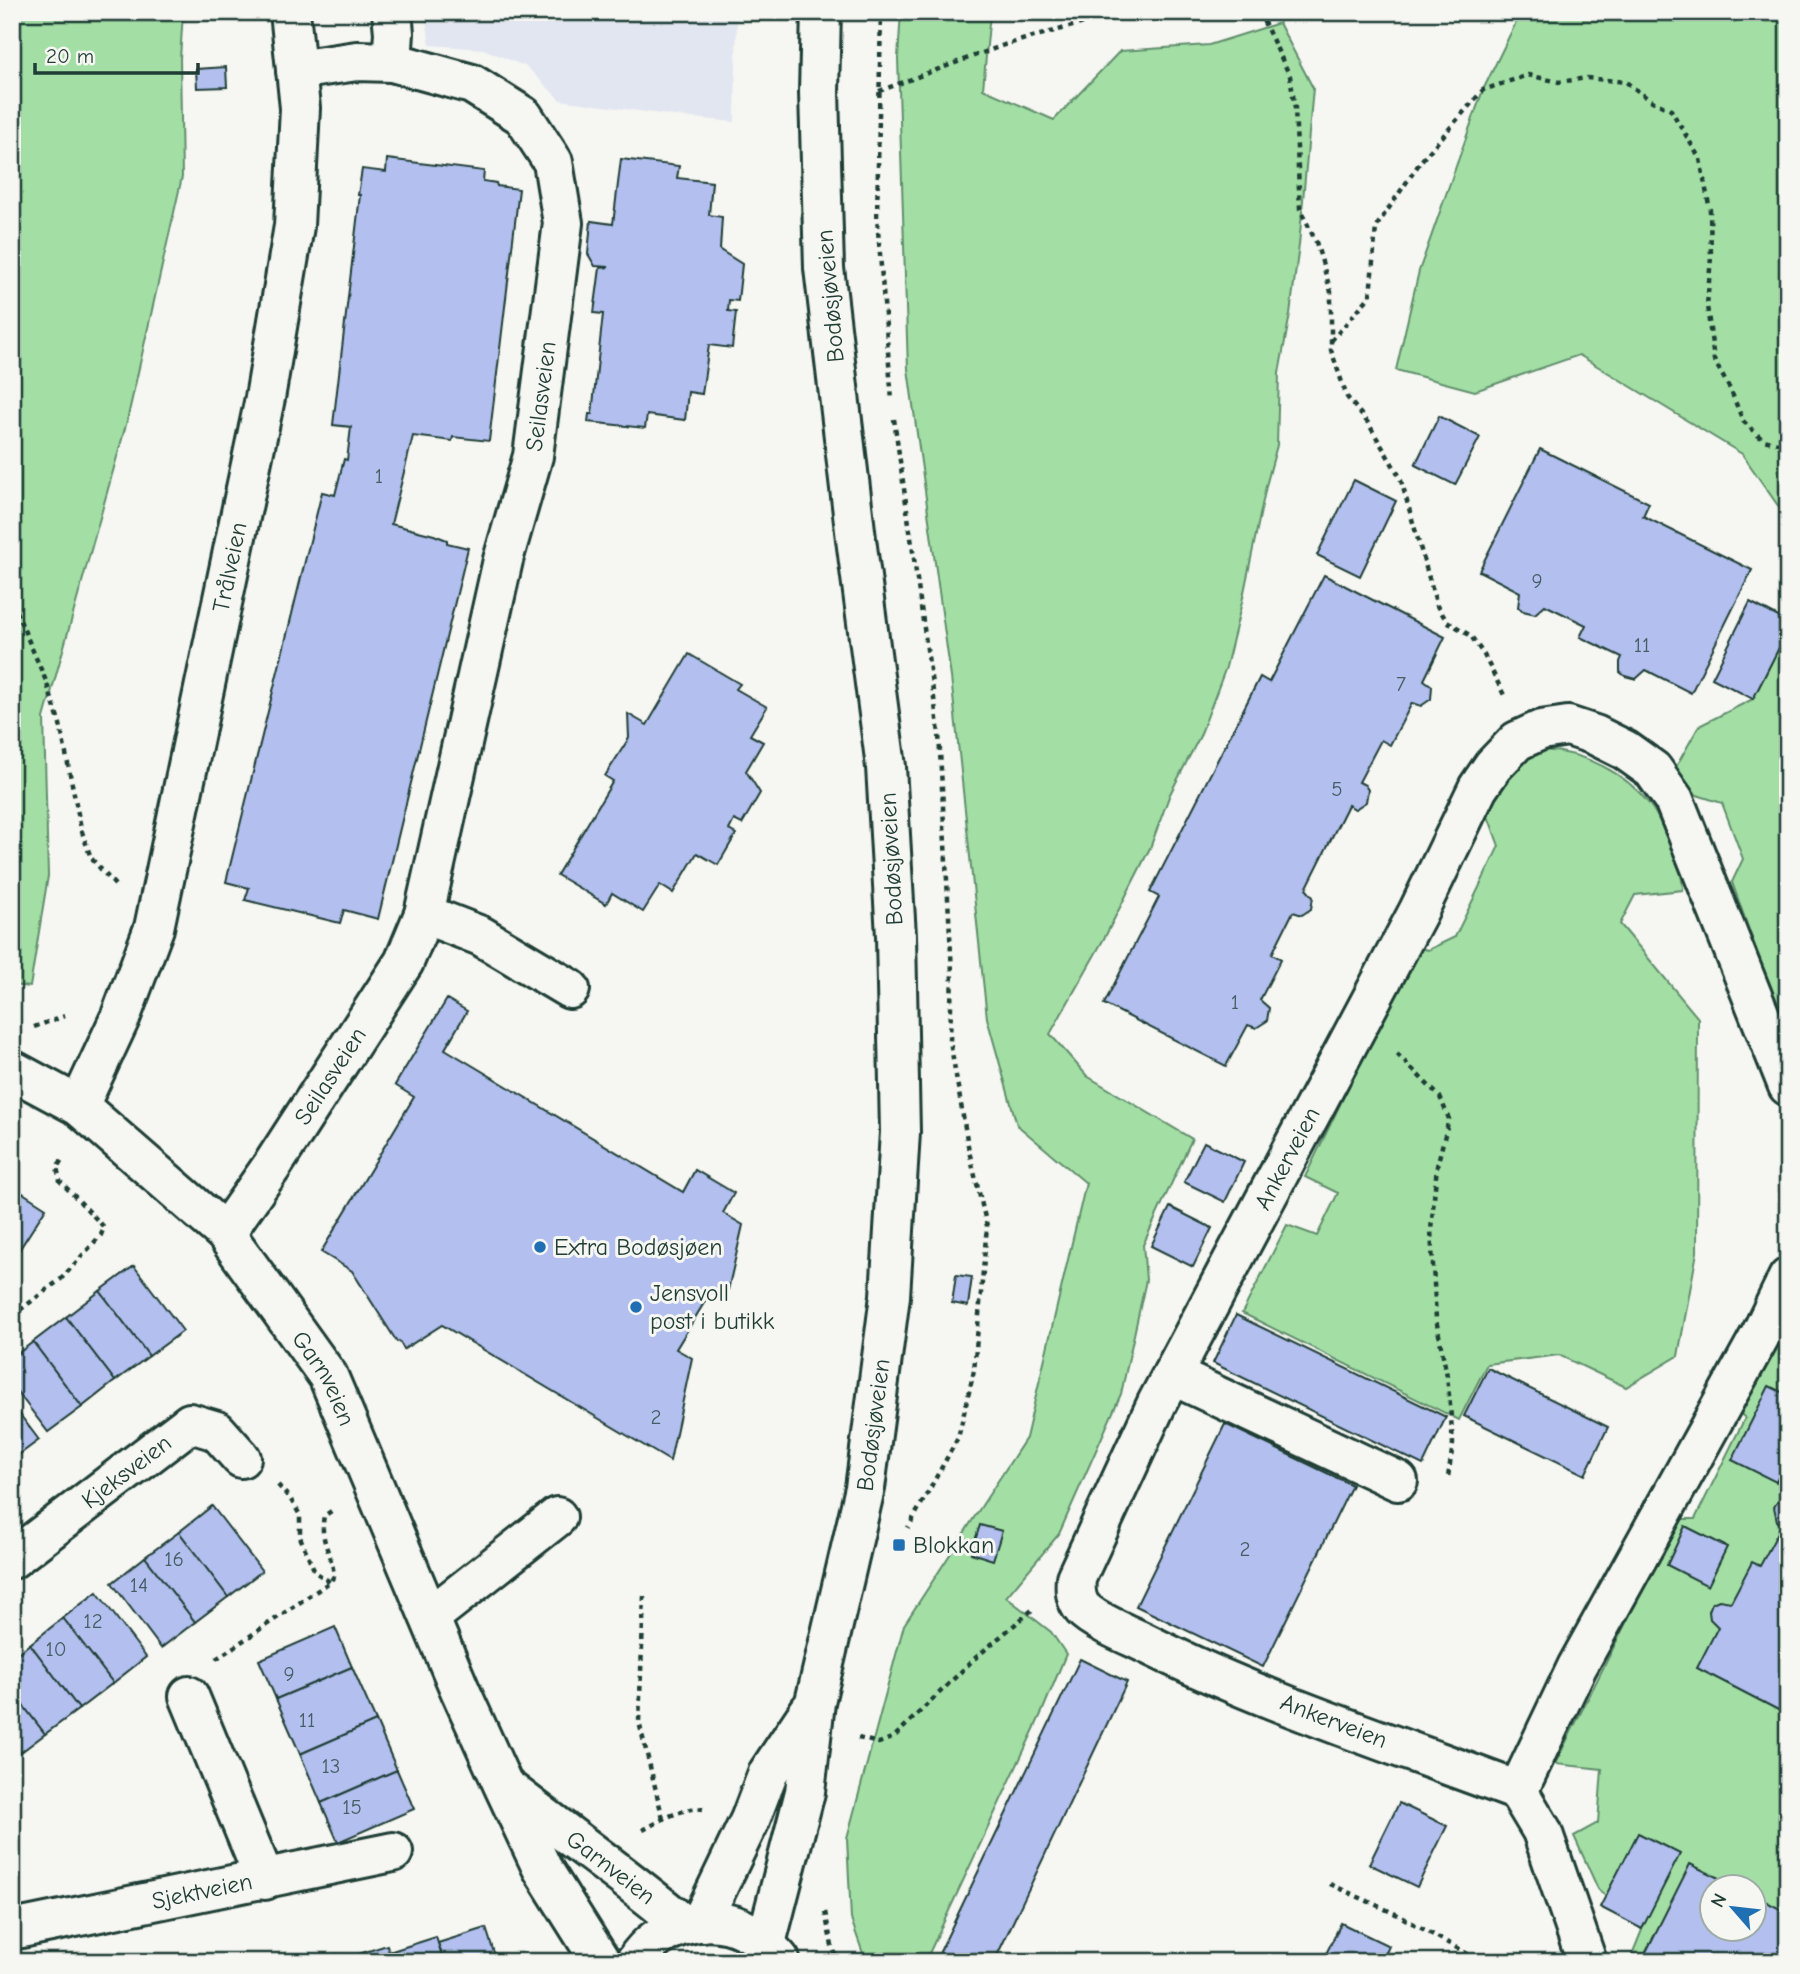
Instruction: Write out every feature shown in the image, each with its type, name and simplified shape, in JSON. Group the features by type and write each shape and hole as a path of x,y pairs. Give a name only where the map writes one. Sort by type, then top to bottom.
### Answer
{"street":[{"name":"Trålveien","path":"79,1106 121,1016 154,928 265,397 294,226 300,108 290,12"},
{"path":"392,12 392,62"},
{"name":"Bodøsjøveien","path":"692,1923 724,1923 747,1930 773,1952 805,1792 815,1702 865,1488 890,1296 900,1132 896,936 886,766 824,268 819,92 821,12"},
{"name":"Seilasveien","path":"225,1233 272,1167 404,962 424,914 503,561 533,456 563,223 553,162 523,116 472,84 392,62 357,61 296,70"},
{"name":"Ankerveien","path":"1518,1791 1288,1705 1178,1659 1110,1626 1083,1609 1075,1594 1076,1578 1172,1375 1419,912 1478,788 1493,766 1517,741 1541,730 1568,726 1595,735 1625,750 1653,770 1674,800 1788,1086"},
{"path":"424,914 481,936 570,989"},
{"name":"Garnveien","path":"12,1070 79,1106 225,1233 328,1376 504,1787 542,1868 601,1962"},
{"path":"1587,1962 1542,1831 1518,1791 1577,1667 1761,1334 1788,1278"},
{"path":"1172,1375 1398,1481"},
{"name":"Kjeksveien","path":"12,1559 190,1423 217,1431 241,1458"},
{"path":"430,1617 557,1517"},
{"path":"189,1696 265,1880"},
{"name":"Bodøsjøveien","path":"692,1923 751,1821 768,1773 815,1702"},
{"name":"Garnveien","path":"504,1787 576,1843 692,1923"},
{"name":"Sjektveien","path":"12,1930 393,1852"},
{"path":"635,1962 642,1951 661,1935 692,1923"}],"path":[{"path":"879,91 1004,45 1124,12 1168,19 1191,12"},
{"path":"1259,12 1290,76 1295,108 1300,209 1316,242 1331,292 1331,350 1347,397 1368,423 1400,477 1437,606 1447,621 1471,636 1484,655 1522,738"},
{"path":"1331,341 1370,296 1376,227 1421,161 1483,90 1528,75 1559,82 1587,78 1626,82 1650,100 1671,110 1700,159 1710,210 1711,257 1707,306 1714,360 1743,421 1763,440 1788,445"},
{"path":"12,602 46,681 60,724 81,830 91,858 104,875 123,892"},
{"path":"1363,1017 1440,1097 1448,1119 1437,1166 1432,1230 1436,1319 1450,1405 1452,1444 1447,1480"},
{"path":"12,1316 61,1279 101,1235 104,1227 60,1181 57,1167 69,1150"},
{"path":"241,1458 282,1488 291,1500 300,1515 300,1537 315,1572 330,1582"},
{"path":"189,1696 188,1687 197,1671 330,1582 334,1576 334,1567 321,1531 324,1516 344,1504"},
{"path":"854,1737 879,1743 894,1737 974,1659 1029,1611 1075,1594"},
{"path":"645,1596 639,1722 663,1819"},
{"path":"634,1835 663,1819 697,1808 708,1810"},
{"path":"1330,1884 1398,1915 1482,1962"}],"shaded area":[{"path":"425,12 737,12 735,122 560,100 527,67 483,49 430,45"}],"green space":[{"path":"12,12 183,12 180,59 182,177 127,421 44,718 48,876 30,987 12,985"},
{"path":"901,12 990,12 983,89 1054,120 1120,51 1209,45 1279,23 1313,88 1299,245 1279,373 1277,445 1226,667 1200,736 1170,794 1150,848 1106,935 1050,1034 1087,1076 1192,1139 1143,1245 1146,1280 1121,1394 1059,1534 1006,1597 1051,1632 1066,1654 1042,1712 925,1962 866,1962 851,1919 847,1838 904,1625 1026,1438 1086,1183 1017,1125 987,1018 951,677 908,369 898,58"},
{"path":"1521,12 1788,12 1788,520 1742,454 1579,355 1475,391 1396,370 1419,271 1483,90"},
{"path":"1788,630 1788,1039 1732,882 1743,859 1722,803 1697,795 1672,774 1699,726 1753,699"},
{"path":"1543,750 1573,755 1602,766 1640,793 1655,812 1680,868 1683,890 1635,895 1620,924 1698,1018 1697,1252 1678,1356 1626,1387 1559,1355 1487,1364 1459,1420 1242,1313 1287,1225 1317,1236 1338,1193 1305,1177 1416,947 1428,950 1455,937 1499,846 1487,813 1517,765"},
{"path":"1788,1309 1788,1962 1629,1962 1642,1930 1598,1889 1574,1836 1598,1823 1602,1769 1555,1764 1678,1519 1695,1519 1745,1418 1736,1409"}],"building":[{"path":"226,67 227,87 197,88 196,69"},
{"path":"387,159 484,171 483,181 519,189 489,441 453,437 452,441 413,436 391,524 434,535 447,540 447,543 468,548 378,919 344,910 340,923 245,900 249,888 226,882 322,492 335,495 344,459 347,460 351,427 333,425 358,195 362,169 386,172"},
{"path":"621,159 679,166 677,178 712,182 709,215 722,217 720,250 742,264 738,301 729,300 728,311 736,312 732,348 709,345 702,394 688,392 685,420 647,415 645,428 588,422 589,414 592,414 603,314 594,313 600,268 609,267 595,266 588,254 591,221 613,224"},
{"path":"1439,416 1480,437 1455,485 1415,465"},
{"path":"1540,449 1649,503 1643,516 1752,570 1691,693 1646,670 1636,679 1625,676 1620,672 1622,657 1580,637 1586,625 1545,605 1535,614 1523,611 1518,607 1520,592 1479,571"},
{"path":"1354,480 1396,501 1360,576 1317,555"},
{"path":"1324,575 1445,637 1424,680 1432,686 1431,699 1421,706 1412,703 1390,745 1381,740 1359,782 1368,790 1366,802 1355,809 1348,805 1306,889 1313,897 1311,909 1302,915 1293,912 1272,954 1281,959 1260,1000 1269,1008 1267,1021 1256,1028 1248,1025 1226,1066 1104,1004 1159,897 1150,892 1260,677 1269,682"},
{"path":"1750,602 1788,622 1788,630 1753,699 1712,678"},
{"path":"689,654 740,684 736,689 767,707 750,735 763,742 746,771 760,793 742,824 734,820 729,830 736,834 718,865 697,853 673,893 660,885 643,912 612,893 606,904 557,875 613,781 605,776 629,738 628,714 647,725"},
{"path":"447,999 467,1011 445,1049 683,1192 695,1170 734,1193 723,1213 743,1225 726,1299 712,1290 676,1349 692,1358 670,1461 442,1325 404,1349 352,1271 321,1252 414,1097 395,1085"},
{"path":"1204,1142 1244,1162 1225,1202 1184,1182"},
{"path":"12,1186 46,1208 12,1261"},
{"path":"1170,1207 1212,1228 1193,1267 1151,1246"},
{"path":"134,1266 183,1331 149,1356 100,1291"},
{"path":"956,1275 972,1277 968,1306 952,1303"},
{"path":"100,1291 149,1356 115,1381 66,1317"},
{"path":"1236,1315 1446,1417 1423,1465 1213,1363"},
{"path":"66,1317 115,1381 82,1407 33,1342"},
{"path":"33,1342 82,1407 48,1432 12,1385 12,1358"},
{"path":"1488,1368 1608,1427 1585,1475 1464,1416"},
{"path":"1769,1386 1788,1395 1788,1458 1776,1482 1732,1460"},
{"path":"12,1404 39,1440 12,1460"},
{"path":"1225,1424 1352,1485 1263,1667 1136,1606"},
{"path":"1788,1497 1788,1715 1697,1668 1718,1627 1710,1619 1712,1603 1719,1600 1731,1602 1752,1562 1760,1566 1782,1525 1777,1521 1774,1507 1778,1501"},
{"path":"212,1506 262,1571 228,1597 179,1532"},
{"path":"980,1525 1002,1531 993,1560 971,1553"},
{"path":"1685,1526 1727,1547 1708,1586 1667,1565"},
{"path":"179,1532 228,1597 195,1622 145,1557"},
{"path":"145,1557 195,1622 161,1648 112,1583"},
{"path":"97,1592 146,1657 113,1683 63,1618"},
{"path":"63,1618 113,1683 79,1709 30,1644"},
{"path":"335,1627 352,1667 276,1699 259,1660"},
{"path":"30,1644 79,1709 45,1734 12,1691 12,1657"},
{"path":"1080,1659 1127,1682 994,1962 935,1962"},
{"path":"352,1667 376,1721 300,1754 276,1699"},
{"path":"12,1691 45,1734 12,1759"},
{"path":"376,1721 397,1770 321,1803 300,1754"},
{"path":"397,1770 414,1809 338,1842 321,1803"},
{"path":"1399,1803 1447,1826 1417,1887 1369,1864"},
{"path":"1638,1833 1680,1854 1642,1929 1600,1907"},
{"path":"1690,1864 1706,1872 1699,1872 1699,1942 1769,1942 1769,1903 1788,1913 1788,1962 1641,1962"},
{"path":"1341,1923 1389,1946 1382,1962 1322,1962"},
{"path":"486,1928 497,1962 444,1962 438,1943"},
{"path":"436,1937 444,1962 392,1962 389,1952"},
{"path":"387,1945 392,1962 340,1962 340,1960"},
{"path":"338,1954 340,1962 313,1962"}],"place":[{"name":"Extra Bodøsjøen","path":"540,1247"},
{"name":"Jensvoll post i butikk","path":"636,1307"},
{"name":"Blokkan","path":"899,1545"}]}
